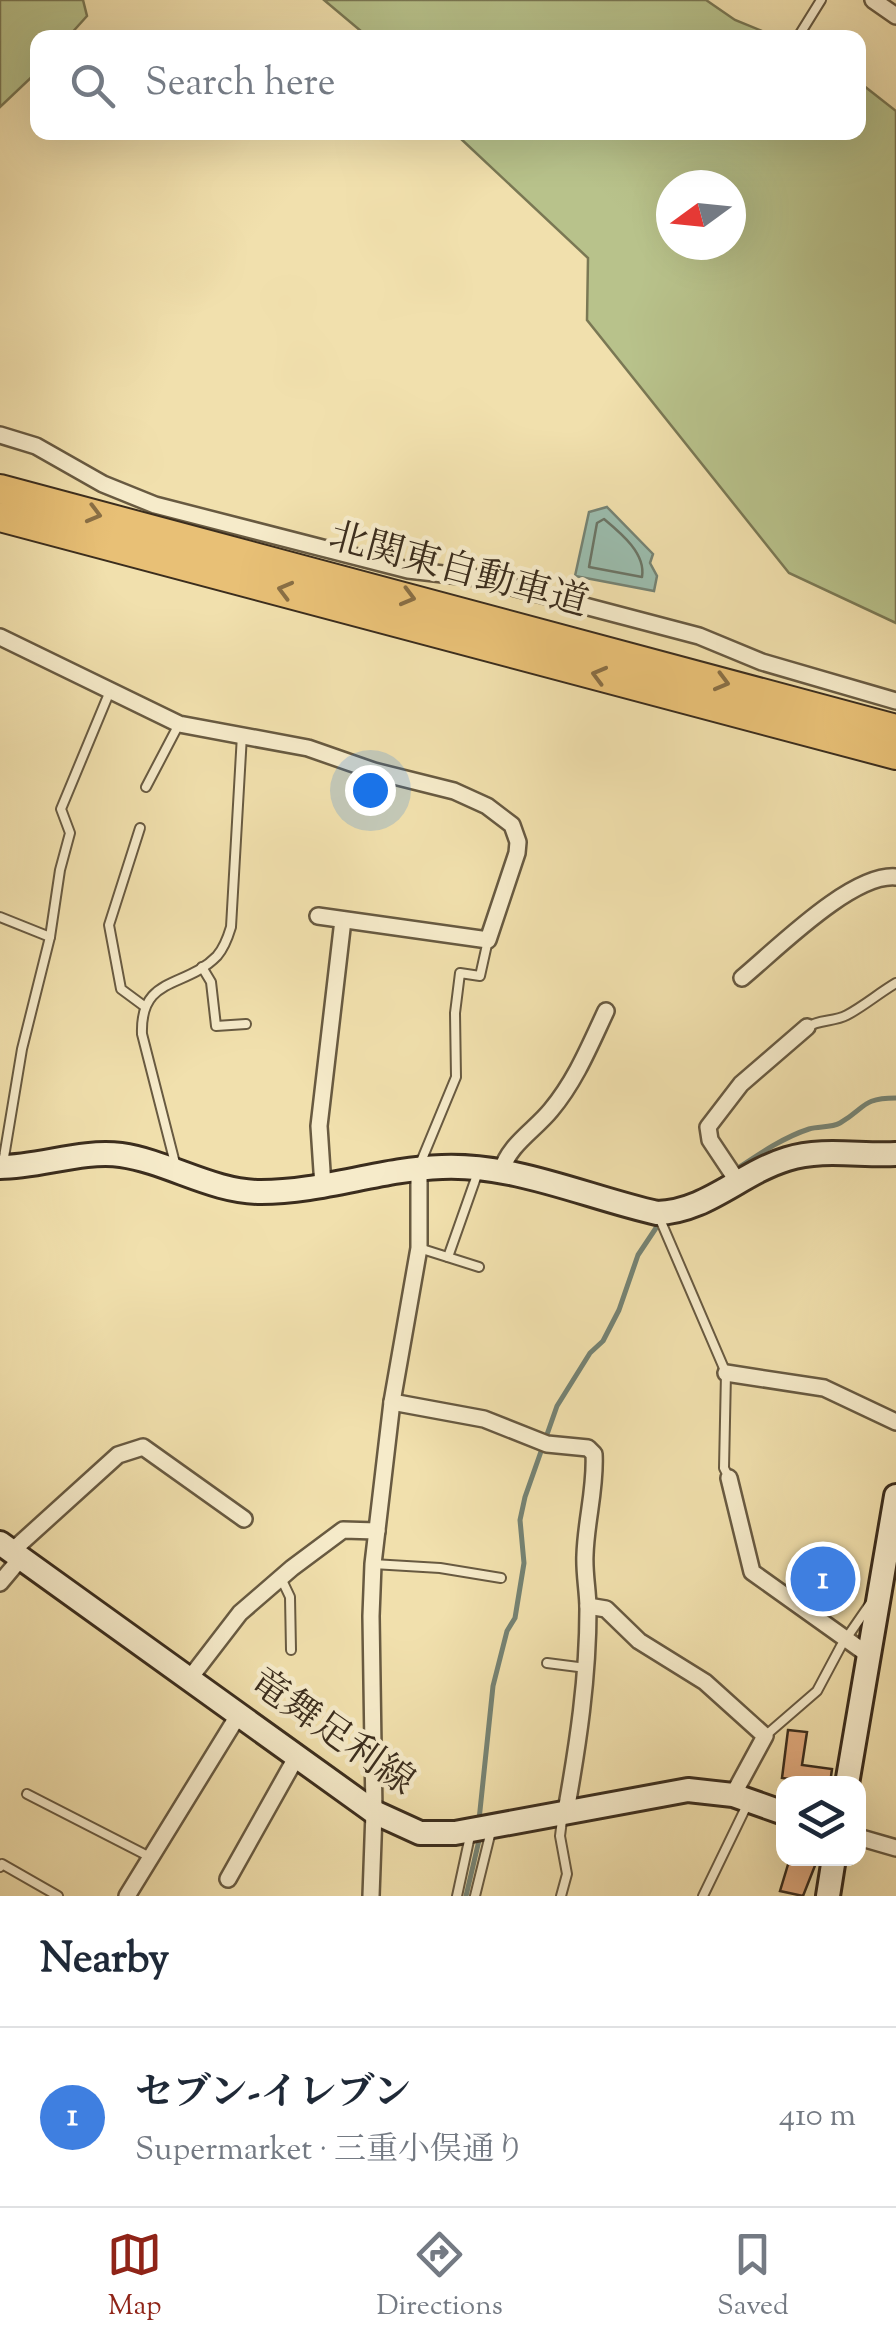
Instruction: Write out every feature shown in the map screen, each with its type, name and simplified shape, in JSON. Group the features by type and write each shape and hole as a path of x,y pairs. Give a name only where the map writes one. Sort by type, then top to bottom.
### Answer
{"highway":[{"name":"北関東自動車道","path":"0,489 896,729"},
{"name":"北関東自動車道","path":"0,517 896,755"}],"street":[{"path":"873,0 896,16"},
{"path":"0,435 36,446 104,484 156,505 359,559 408,570 478,578 699,636 762,662 896,701"},
{"path":"0,637 178,724 308,748 374,771 454,790 500,814 516,833 517,853 488,940 318,916"},
{"path":"742,978 846,893 872,878 896,876"},
{"path":"323,1186 319,1149 321,1105 343,920"},
{"path":"490,1170 504,1162 520,1139 550,1112 580,1066 606,1010"},
{"path":"738,1182 710,1140 708,1127 742,1084 808,1027"},
{"path":"1,1167 115,1154 237,1190 273,1192 419,1168 490,1170 657,1212 684,1210 782,1160 804,1154 896,1154"},
{"path":"370,1896 374,1812 373,1564 392,1402 419,1248 419,1168"},
{"path":"726,1373 824,1388 896,1422"},
{"path":"392,1402 484,1419 547,1444 588,1448 594,1454 596,1479 584,1560 588,1606 586,1668 580,1735 566,1811"},
{"path":"0,1583 11,1551 118,1455 143,1447 244,1520"},
{"path":"729,1478 752,1572 867,1654"},
{"path":"847,1776 896,1496"},
{"path":"190,1678 240,1613 281,1578 344,1530 377,1531"},
{"name":"竜舞足利線","path":"11,1551 374,1812 420,1833 481,1829 688,1790 741,1798 776,1810"},
{"path":"588,1606 606,1609 639,1641 705,1682 766,1736 741,1798"},
{"path":"127,1896 239,1714"},
{"path":"228,1879 297,1756"},
{"path":"866,1839 896,1848"},
{"path":"828,1896 833,1866"}],"lane":[{"path":"802,30 820,0"},
{"path":"1,1167 22,1049 50,937 70,833 61,810 110,689"},
{"path":"146,787 178,724"},
{"path":"175,1170 142,1034 141,1015 152,993 217,956 231,928 242,736"},
{"path":"140,828 109,925 121,989 144,1006"},
{"path":"0,918 50,937"},
{"path":"419,1168 456,1077 455,1013 460,973 480,976 488,940"},
{"path":"202,967 211,982 216,1026 246,1024"},
{"path":"808,1027 849,1014 896,983"},
{"path":"448,1257 490,1170"},
{"path":"657,1212 726,1373 724,1468 729,1478"},
{"path":"419,1248 479,1267"},
{"path":"373,1564 440,1568 500,1578"},
{"path":"281,1578 290,1597 291,1650"},
{"path":"766,1736 817,1690 878,1592"},
{"path":"547,1663 586,1668"},
{"path":"26,1794 150,1857"},
{"path":"704,1896 741,1798"},
{"path":"561,1896 567,1874 560,1825 566,1811"},
{"path":"457,1896 481,1829"},
{"path":"475,1896 481,1829"},
{"path":"0,1867 2,1864 58,1896"}],"green space":[{"path":"0,0 83,0 87,16 74,30 30,30 30,79 0,107"},
{"path":"324,0 706,0 735,20 760,30 360,30"},
{"path":"866,87 896,111 896,623 789,573 587,320 588,258 462,140 866,140"}],"water":[{"path":"607,507 653,554 650,563 657,576 654,591 575,576 589,512"}],"building":[{"path":"824,1554 843,1567 826,1606 807,1593"},
{"path":"788,1730 807,1732 802,1765 832,1769 831,1776 782,1776"},
{"path":"788,1866 815,1866 803,1896 780,1891"}],"waterway":[{"path":"712,1185 796,1134 836,1125 870,1102 896,1098"},
{"path":"479,1820 493,1686 507,1631 515,1618 524,1563 520,1520 525,1497 557,1406 590,1353 603,1341 619,1310 638,1255 660,1222"},
{"path":"466,1896 480,1836"}],"place":[{"name":"セブン-イレブン","path":"823,1579"}]}
